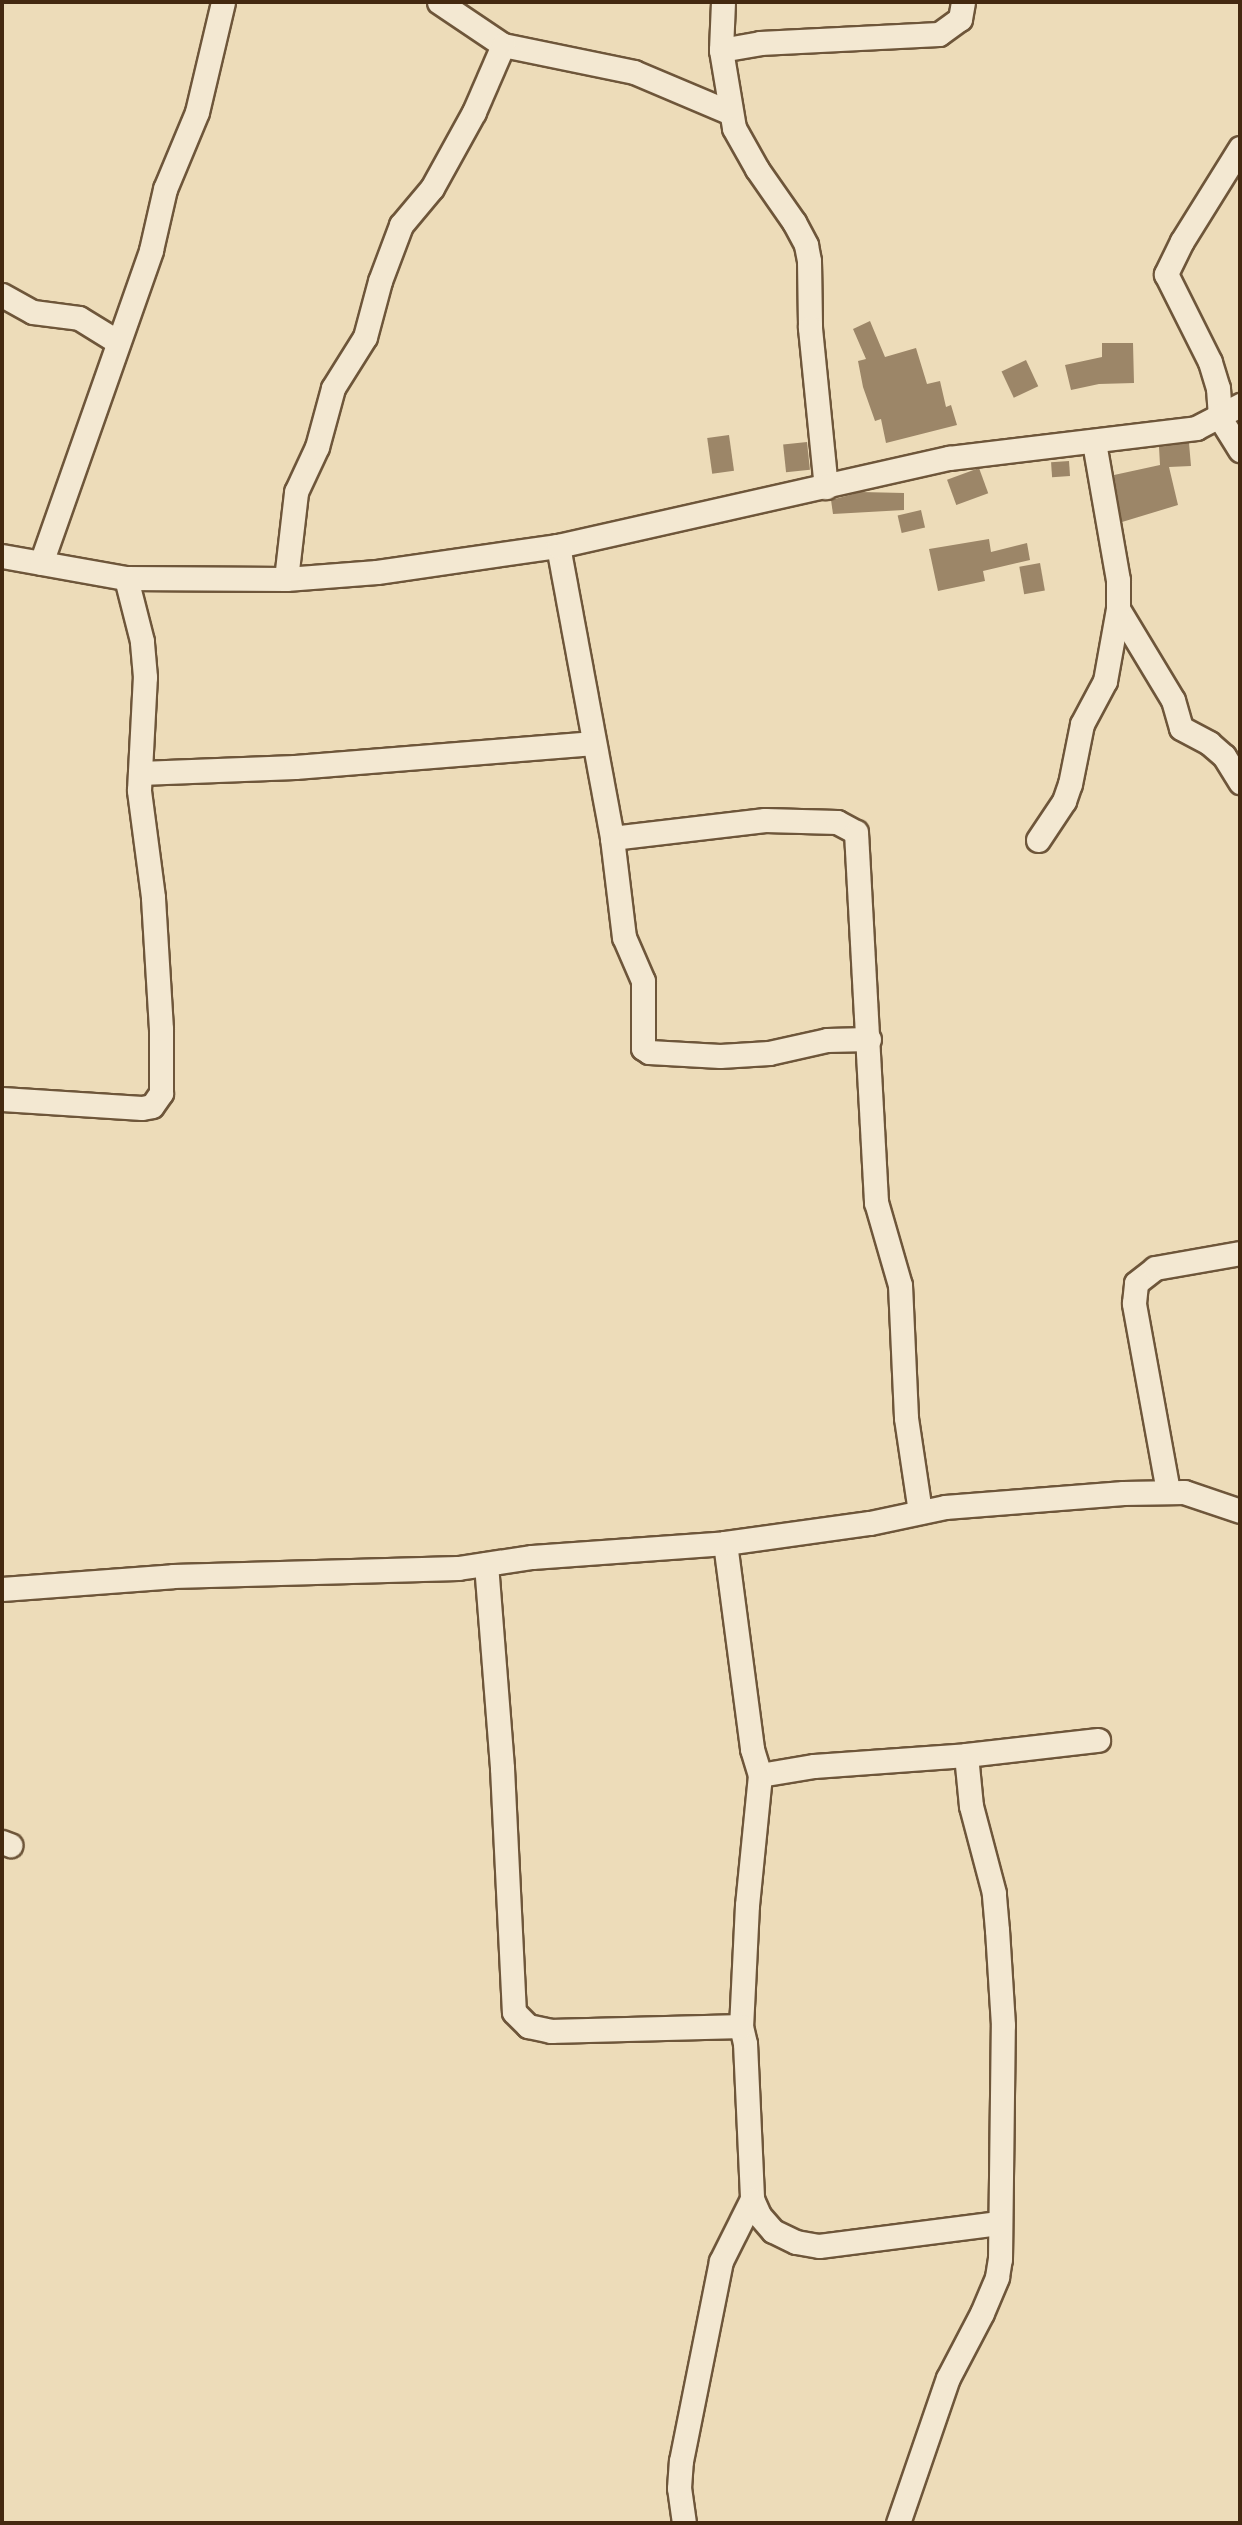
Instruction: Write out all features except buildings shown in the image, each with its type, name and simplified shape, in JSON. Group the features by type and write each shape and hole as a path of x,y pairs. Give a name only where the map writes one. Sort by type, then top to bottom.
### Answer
{"street":[{"path":"41,564 151,250 165,189 197,111 223,2"},
{"path":"439,2 503,45 634,72 730,113"},
{"path":"723,2 721,50 730,113 740,143 794,222 806,245 809,261 810,328 826,486"},
{"path":"721,50 760,43 939,34 960,19 963,2"},
{"path":"286,579 296,492 317,447 333,388 365,337 380,281 401,225 432,188 474,112 503,45"},
{"path":"1240,148 1182,241 1166,274 1213,369 1220,418 1240,450"},
{"path":"2,295 33,312 79,318 118,342"},
{"path":"2,556 126,578 286,579 377,572 558,546 949,458 1013,449 1094,443 1196,428 1220,418 1240,405"},
{"path":"1038,840 1064,801 1070,784 1082,724 1105,681 1118,609 1118,580 1094,443"},
{"path":"558,546 612,838 624,937 643,981 643,1048 649,1052 720,1056 769,1053 827,1040 869,1039"},
{"path":"2,1100 142,1108 158,1101 161,1093 161,1029 153,897 139,803 145,677 142,640 126,578"},
{"path":"1118,609 1173,700 1181,728 1209,743 1224,757 1240,782"},
{"path":"140,773 295,767 594,743"},
{"path":"612,838 743,821 837,822 856,832 859,842 876,1202 900,1285 906,1418 920,1512"},
{"path":"1168,1491 1134,1303 1136,1283 1155,1268 1240,1253"},
{"path":"2,1589 173,1576 394,1571 486,1564 532,1557 725,1543 870,1523 920,1512 1009,1501 1168,1491 1202,1497 1240,1511"},
{"path":"725,1543 752,1749 760,1775 747,1905 741,2026 745,2043 752,2199 759,2215 773,2231 796,2242 819,2246 999,2223"},
{"path":"486,1564 502,1768 514,2012 528,2026 551,2031 741,2026"},
{"path":"760,1775 826,1764 966,1755 1098,1740"},
{"path":"898,2523 948,2378 997,2277 1000,2259 1003,2025 994,1893 971,1806 966,1755"},
{"path":"684,2523 679,2488 681,2461 721,2261 752,2199"}]}
